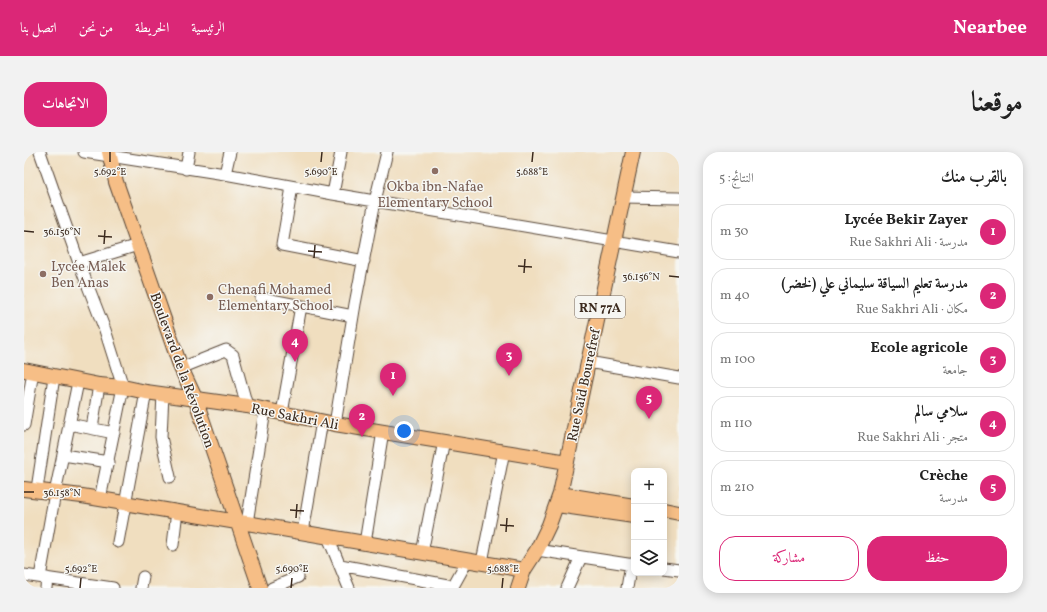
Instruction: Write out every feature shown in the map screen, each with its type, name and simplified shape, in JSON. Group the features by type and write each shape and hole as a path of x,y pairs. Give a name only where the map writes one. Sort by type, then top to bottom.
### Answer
{"main road":[{"name":"Rue Saïd Bourefref","path":"518,588 524,570 538,550 559,500 633,152"},
{"name":"Boulevard de la Révolution","path":"110,154 116,182 181,368 195,398 242,523 260,588"},
{"name":"Rue Sakhri Ali","path":"28,371 99,386 123,387 146,392 248,406 282,414 567,462"},
{"path":"30,489 177,511 524,570"},
{"path":"559,500 631,506"},
{"path":"559,500 631,515"},
{"path":"667,511 679,513"},
{"path":"667,521 679,523"}],"street":[{"path":"40,152 79,263 105,330 123,387 109,462 100,499"},
{"path":"84,152 110,154 186,169 225,174 292,187 679,252"},
{"path":"186,169 189,152"},
{"path":"225,174 230,152"},
{"path":"333,194 341,152"},
{"path":"303,532 353,316 375,201 387,152"},
{"path":"292,187 282,245 364,261"},
{"path":"624,197 679,198"},
{"path":"79,263 138,245"},
{"path":"261,298 353,316"},
{"path":"282,414 301,306"},
{"path":"181,368 226,350 233,355 248,406"},
{"path":"588,362 679,378"},
{"path":"24,425 28,371"},
{"path":"30,489 54,377"},
{"path":"45,581 55,493 64,455 68,424 78,382"},
{"path":"92,428 99,386"},
{"path":"118,542 146,392"},
{"path":"163,394 161,437 170,477"},
{"path":"242,523 265,411"},
{"path":"68,424 114,433"},
{"path":"365,543 383,431"},
{"path":"422,552 444,441"},
{"path":"482,562 504,451"},
{"path":"64,455 109,462"},
{"path":"173,545 177,511"},
{"path":"328,537 349,588"},
{"path":"538,550 631,564"},
{"path":"567,588 581,557"},
{"path":"340,565 453,587 467,561"},
{"path":"667,568 679,570"},
{"path":"627,588 631,572"},
{"path":"24,575 45,581 113,588"},
{"path":"272,588 298,577"}],"place":[{"name":"Okba ibn-Nafae Elementary School","path":"435,171"},
{"name":"Lycée Malek Ben Anas","path":"43,274"},
{"name":"Chenafi Mohamed Elementary School","path":"210,297"},
{"name":"سلامي سالم","path":"295,362"},
{"name":"Ecole agricole","path":"509,376"},
{"name":"Lycée Bekir Zayer","path":"393,396"},
{"name":"Crèche","path":"649,419"},
{"name":"مدرسة تعليم السياقة سليماني علي (لخضر)","path":"362,437"}]}
